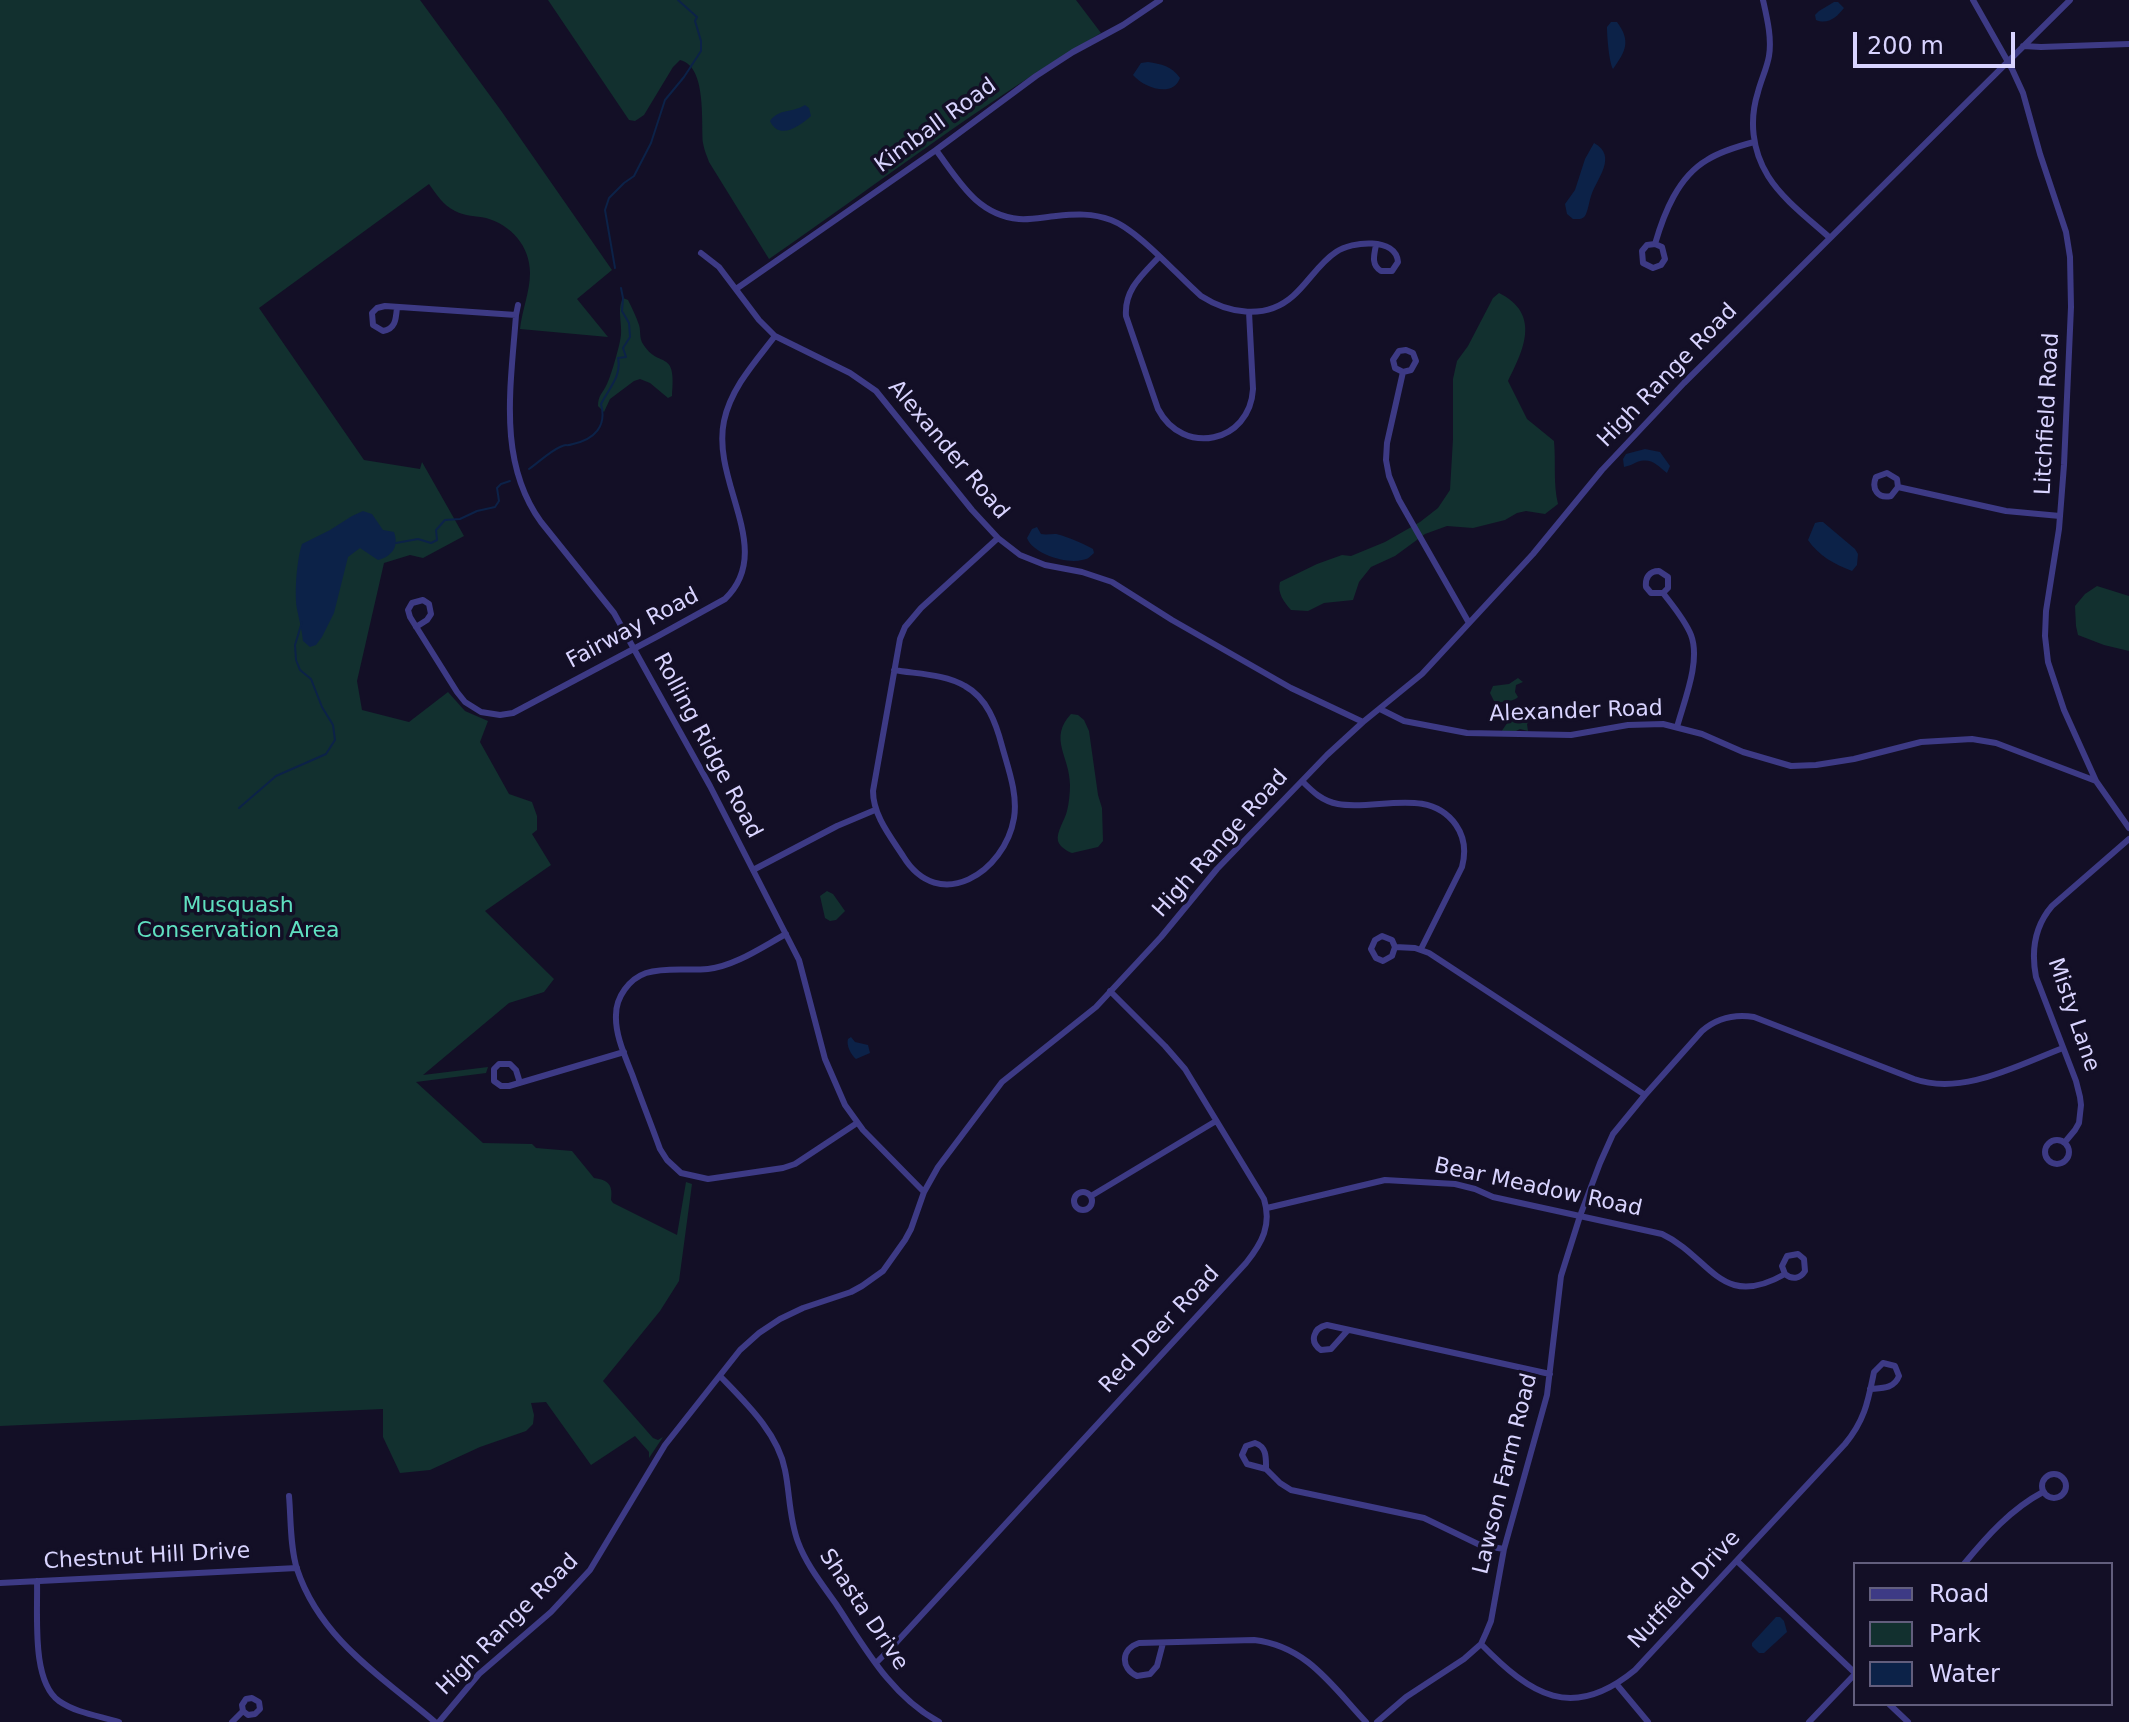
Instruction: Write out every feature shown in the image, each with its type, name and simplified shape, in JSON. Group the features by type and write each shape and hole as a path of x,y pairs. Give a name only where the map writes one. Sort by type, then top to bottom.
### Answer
{"street":[{"name":"Kimball Road","path":"736,289 1050,67 1123,25 1159,0"},
{"path":"1763,0 1770,51 1753,113 1754,142 1763,166 1777,188 1830,238"},
{"name":"Litchfield Road","path":"1973,0 2023,93 2069,244 2071,294 2060,516 2046,611 2045,649 2064,710 2096,781 2129,828"},
{"name":"High Range Road","path":"437,1722 479,1674 551,1612 590,1570 665,1445 740,1350 769,1326 803,1308 851,1292 883,1271 911,1229 924,1192 945,1156 1002,1082 1086,1015 1110,991 1161,937 1217,869 1302,781 1363,722 1422,674 1533,554 1626,444 1728,338 2070,0"},
{"path":"2023,46 2129,44"},
{"path":"1655,244 1663,217 1690,174 1709,158 1754,142"},
{"path":"936,150 968,193 994,213 1027,219 1093,215 1110,220 1125,227 1212,303 1234,311 1265,310 1286,301 1330,257 1340,249 1355,244 1376,245 1391,248 1397,254 1398,262 1392,271 1384,272 1375,266 1376,245"},
{"path":"1655,244 1662,247 1665,255 1661,265 1653,268 1646,266 1641,255 1647,245 1655,244"},
{"name":"Alexander Road","path":"701,253 719,267 775,336 872,387 972,510 998,538 1020,555 1033,562 1112,582 1291,688 1363,722"},
{"path":"1159,257 1129,293 1126,316 1158,409 1179,432 1197,438 1217,437 1234,428 1246,414 1253,389 1249,312"},
{"name":"Rolling Ridge Road","path":"518,305 509,428 518,477 533,512 607,604 699,766 799,960 829,1070 843,1102 857,1123 924,1192"},
{"path":"397,307 391,328 383,331 375,328 371,317 374,310 381,306 397,307 516,315"},
{"name":"Fairway Road","path":"416,627 465,702 481,712 506,715 720,602 742,574 746,554 724,463 723,424 740,383 775,336"},
{"path":"1403,372 1386,460 1392,485 1469,623"},
{"path":"1887,473 1897,479 1898,487 1895,494 1883,497 1876,493 1876,477 1887,473"},
{"path":"1898,487 2006,511 2060,516"},
{"path":"894,670 953,680 973,691 982,699 998,729 1014,797 1014,817 1007,841 989,866 958,884 945,885 927,880 911,869 875,810 873,791 894,670 902,633 912,616 998,538"},
{"path":"1659,571 1668,577 1668,588 1663,593 1655,595 1648,590 1645,583 1651,572 1659,571"},
{"path":"1663,593 1688,627 1695,649 1677,727"},
{"path":"423,600 429,604 431,614 416,627 408,610 412,603 423,600"},
{"name":"Alexander Road","path":"1380,709 1404,721 1467,733 1571,735 1650,723 1702,734 1791,766 1841,762 1921,742 1984,740 2096,781"},
{"path":"1302,781 1317,796 1331,802 1346,805 1419,803 1438,808 1456,825 1465,854 1462,867 1421,949"},
{"path":"753,870 837,826 875,810"},
{"name":"Misty Lane","path":"2065,1142 2079,1123 2081,1105 2076,1081 2041,991 2033,964 2033,949 2044,915 2129,839"},
{"path":"786,934 718,967 655,971 637,978 623,992 616,1009 617,1029 660,1149 676,1169 688,1176 708,1179 795,1164 857,1123"},
{"path":"1382,936 1392,940 1395,947 1392,956 1383,961 1376,958 1371,949 1375,940 1382,936"},
{"path":"1395,947 1421,949 1437,957 1645,1095"},
{"path":"1110,991 1185,1069 1258,1188 1267,1208"},
{"name":"Lawson Farm Road","path":"1481,1644 1491,1621 1504,1549 1543,1414 1561,1276 1580,1216 1616,1129 1707,1027 1736,1016 1760,1019 1933,1085 1965,1083 2063,1048"},
{"path":"520,1083 516,1070 510,1064 499,1064 494,1069 494,1081 501,1086 520,1083 624,1052"},
{"path":"1091,1196 1216,1121"},
{"name":"Misty Lane","path":"2057,1139 2065,1142 2069,1157 2060,1164 2052,1163 2045,1153 2047,1145 2057,1139"},
{"name":"Bear Meadow Road","path":"1267,1208 1385,1180 1463,1185 1493,1197 1662,1234 1717,1277 1741,1287 1765,1284 1785,1274"},
{"name":"Red Deer Road","path":"876,1663 1246,1263 1264,1237 1267,1208"},
{"name":"Bear Meadow Road","path":"1798,1254 1804,1259 1805,1271 1800,1277 1792,1278 1785,1274 1782,1266 1787,1256 1798,1254"},
{"path":"1348,1330 1329,1350 1321,1350 1314,1342 1315,1332 1323,1326 1348,1330 1550,1374"},
{"name":"Nutfield Drive","path":"1481,1644 1534,1692 1557,1702 1576,1703 1606,1694 1618,1686 1852,1436 1866,1411 1870,1389 1874,1372 1879,1365 1887,1362 1895,1366 1899,1372 1895,1384 1870,1389"},
{"name":"Shasta Drive","path":"720,1376 755,1415 777,1446 786,1470 793,1526 801,1550 876,1663 903,1697 939,1722"},
{"path":"1266,1469 1262,1446 1255,1443 1246,1446 1242,1453 1245,1462 1266,1469 1280,1483 1298,1492 1424,1518 1480,1545 1504,1549"},
{"path":"2055,1473 2063,1476 2067,1488 2060,1497 2052,1498 2043,1492 2042,1483 2046,1476 2055,1473"},
{"path":"1966,1562 2025,1501 2043,1492"},
{"path":"289,1496 297,1568 315,1607 341,1643 359,1660 437,1722"},
{"path":"1737,1561 1853,1671"},
{"name":"Chestnut Hill Drive","path":"0,1583 297,1568"},
{"path":"37,1581 39,1659 45,1684 53,1696 66,1705 119,1722"},
{"path":"1163,1643 1156,1668 1150,1674 1140,1677 1128,1671 1125,1658 1132,1646 1139,1643 1254,1640 1285,1647 1312,1664 1366,1722"},
{"path":"1377,1722 1406,1697 1449,1671 1481,1644"},
{"path":"1809,1722 1853,1675"},
{"path":"1618,1686 1648,1722"},
{"path":"1891,1706 1908,1722"},
{"path":"232,1722 243,1711"}],"green space":[{"name":"Musquash Conservation Area","path":"0,0 420,0 612,270 577,299 608,337 520,329 530,273 523,246 511,231 495,221 451,209 429,184 259,308 364,460 420,469 422,462 464,536 423,558 410,555 384,563 357,681 362,710 409,722 448,692 465,711 488,721 480,742 509,794 532,802 537,816 537,830 532,834 551,865 485,911 554,979 544,992 509,1003 423,1075 488,1067 486,1073 416,1082 483,1143 532,1144 536,1148 572,1151 594,1178 609,1184 613,1203 677,1235 686,1182 692,1184 679,1281 660,1311 603,1381 653,1438 658,1440 663,1437 649,1458 649,1452 635,1436 591,1465 546,1402 531,1403 533,1424 526,1431 480,1447 430,1470 400,1473 383,1437 383,1409 0,1426"},
{"path":"548,0 1076,0 1101,33 974,114 769,259 709,162 703,143 699,83 689,64 680,60 644,115 635,121 629,120"},
{"path":"1499,293 1512,301 1525,322 1523,345 1508,381 1527,419 1554,441 1558,504 1545,514 1526,511 1473,528 1447,526 1425,534 1395,556 1371,567 1359,582 1353,600 1324,603 1308,611 1291,610 1280,594 1280,582 1317,564 1342,555 1351,556 1385,542 1438,508 1450,490 1453,379 1457,361 1493,298"},
{"path":"623,298 628,300 635,315 643,344 649,352 665,361 672,371 672,396 668,398 640,379 610,399 604,412 598,402 619,345"},
{"path":"2097,586 2129,596 2129,651 2078,635 2075,606"},
{"path":"1518,678 1523,682 1516,685 1518,697 1506,702 1494,701 1490,693 1493,686 1509,684"},
{"path":"1504,711 1509,711 1510,716 1515,715 1516,718 1519,713 1534,711 1535,715 1527,724 1528,731 1501,732 1510,719"},
{"path":"1071,714 1084,720 1089,731 1102,808 1103,841 1098,847 1072,853 1058,841 1070,788 1061,732"},
{"path":"827,891 833,894 845,911 836,920 825,918 820,896"}],"water":[{"path":"1834,2 1844,8 1828,21 1816,20 1815,15 1819,11"},
{"path":"1611,22 1617,22 1625,40 1624,51 1613,69 1607,31"},
{"path":"1141,63 1162,65 1180,78 1171,88 1151,87 1133,75"},
{"path":"805,105 811,116 790,130 779,130 770,121 778,114"},
{"path":"1594,143 1604,154 1604,168 1585,216 1573,219 1567,214 1565,204 1575,190"},
{"path":"1645,449 1660,452 1670,466 1667,473 1646,460 1624,467 1626,454"},
{"path":"363,511 372,514 383,530 394,532 394,550 378,560 360,548 348,557 334,613 322,637 310,647 303,641 296,602 296,576 302,544"},
{"path":"1823,522 1858,554 1857,565 1852,571 1827,559 1808,540 1815,523"},
{"path":"1037,527 1041,534 1068,538 1093,549 1094,553 1086,559 1075,561 1043,553 1027,538"},
{"path":"851,1037 855,1042 868,1045 870,1053 856,1059 848,1047"},
{"path":"1776,1617 1784,1621 1787,1632 1764,1653 1759,1653 1752,1643"}],"waterway":[{"path":"615,268 605,210 609,198 634,176 651,143 665,100 701,51 695,21 697,17 678,0"},
{"path":"529,469 556,449 588,439 601,425 601,404 616,376 618,358 626,357 623,348 630,337 629,323 622,311 621,288"},
{"path":"396,543 418,539 431,543 437,540 436,530 445,520 460,519 495,507 499,501 497,488 510,481"},
{"path":"239,808 276,776 326,754 335,740 333,725 311,679 300,670 296,660 295,645 302,622"}]}
